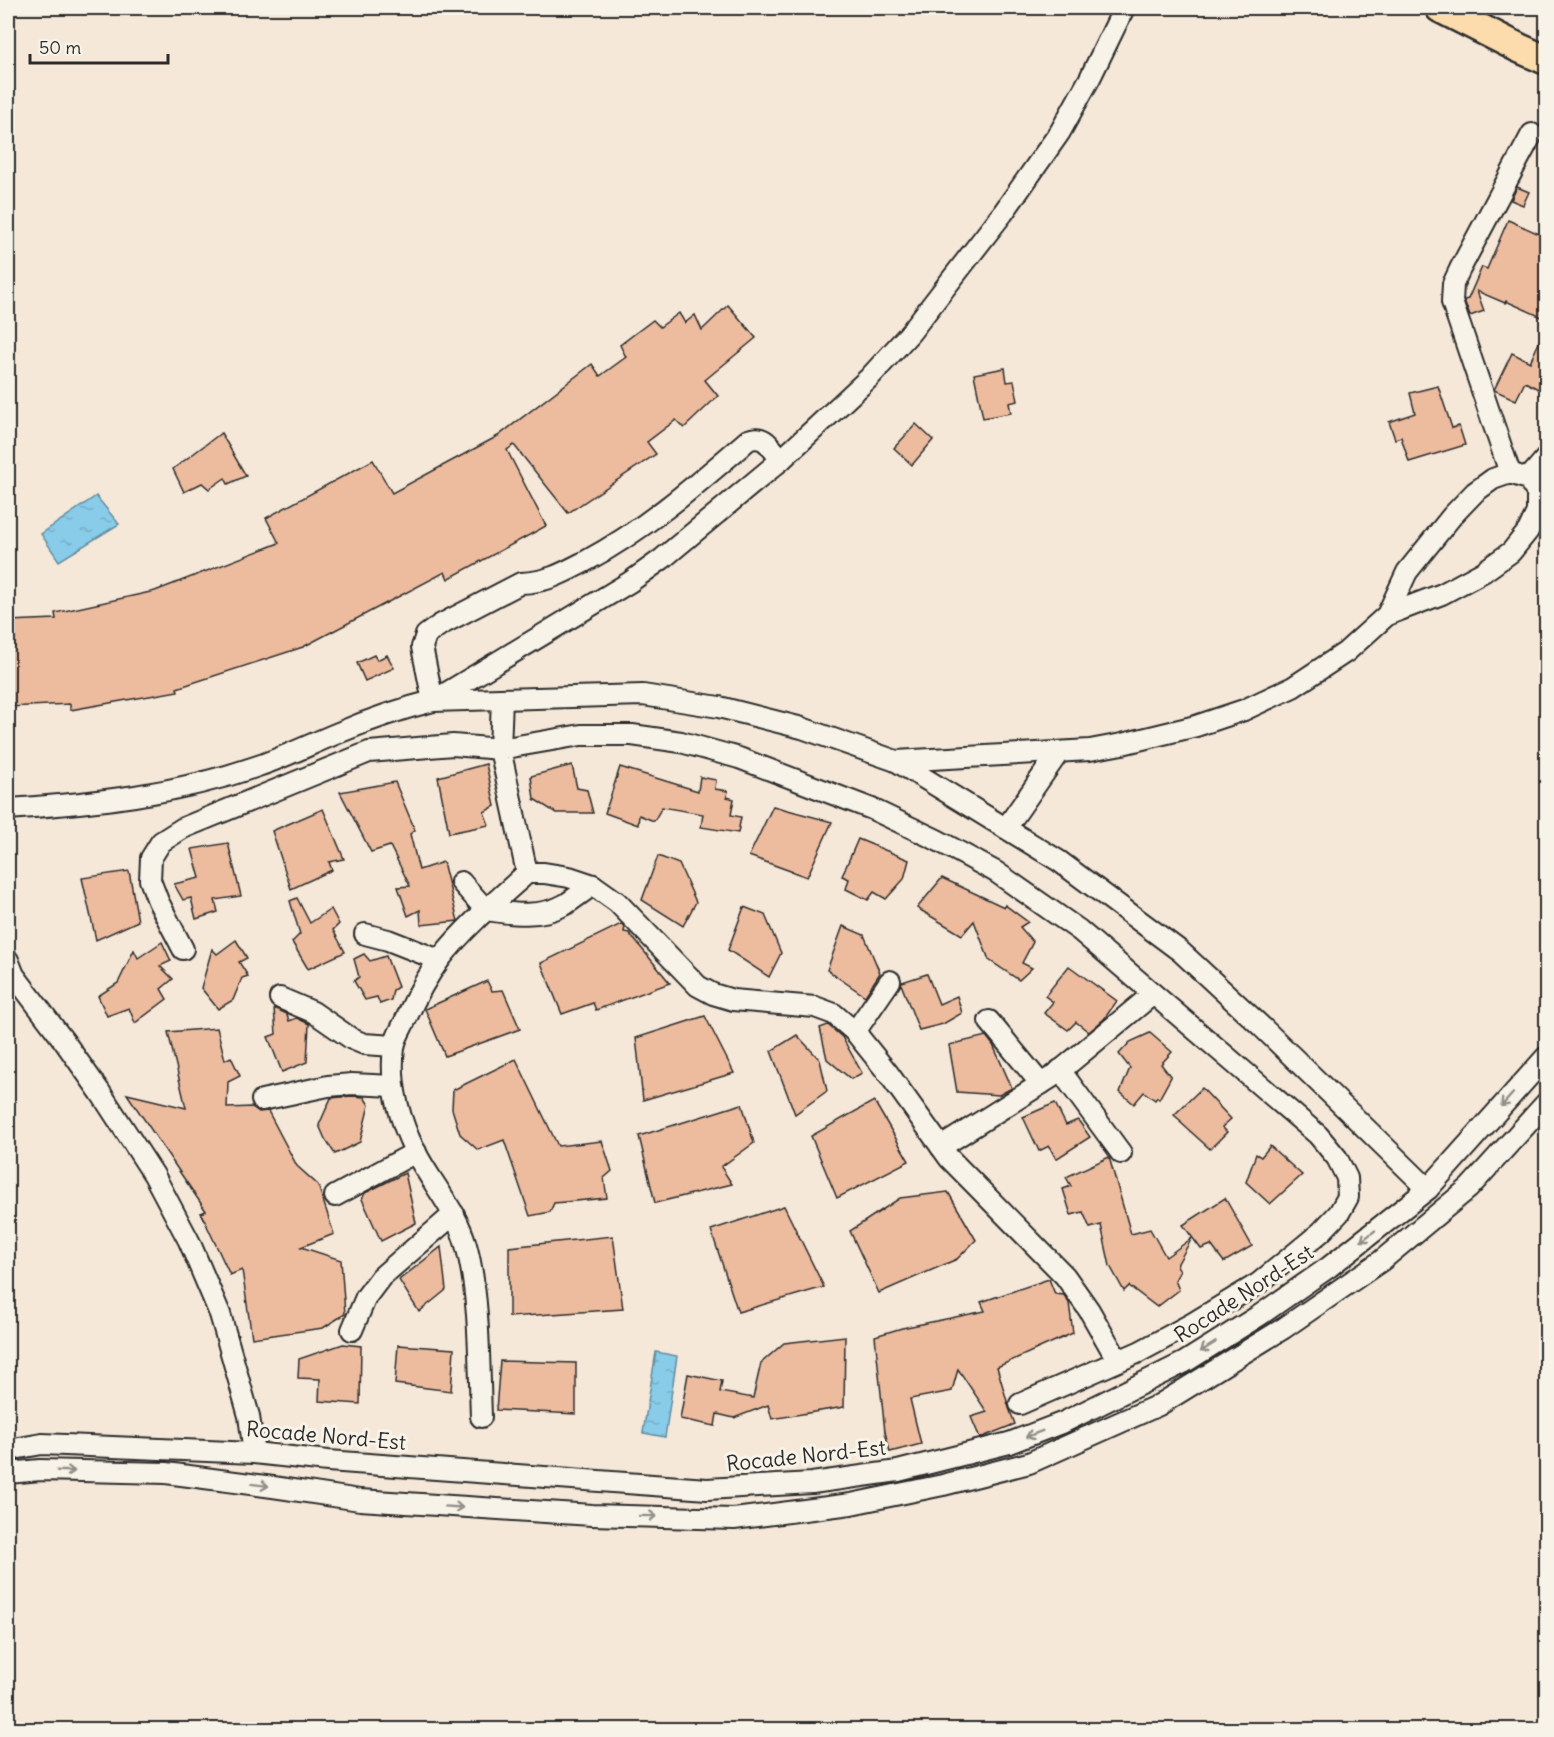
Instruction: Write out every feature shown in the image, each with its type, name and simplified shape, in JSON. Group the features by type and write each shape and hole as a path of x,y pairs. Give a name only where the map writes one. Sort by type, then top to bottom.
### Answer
{"highway":[{"path":"1440,8 1546,60"}],"street":[{"path":"433,700 630,582 662,560 781,460 869,378 910,333 1003,213 1060,132 1090,78 1124,8"},
{"path":"896,761 1059,752 1122,744 1196,726 1244,710 1293,687 1346,652 1387,615 1442,594 1483,572 1511,552 1528,531 1538,512 1537,493 1519,476 1452,302 1454,284 1460,269 1532,134"},
{"path":"433,700 422,647 426,635 440,625 521,583 536,583 552,579 604,551 645,525 748,440 756,437 763,439 781,460"},
{"path":"1387,615 1407,572 1452,516 1475,492 1493,479 1519,476 1546,458"},
{"path":"8,809 88,803 150,795 196,784 258,766 341,731 433,700 643,695 718,707 802,728 896,761 1059,861 1180,951 1262,1027 1428,1189"},
{"path":"502,699 500,749 527,873"},
{"path":"183,949 158,901 150,880 151,858 161,842 183,828 369,752 453,745 500,749 581,735 632,735 681,742 739,758 872,809 937,840 996,872 1079,930 1318,1135 1337,1158 1347,1178 1348,1197 1339,1213 1321,1232 1259,1283 1139,1352 1020,1404"},
{"path":"1006,828 1059,752"},
{"path":"481,1417 472,1272 466,1244 454,1214 416,1152 397,1104 394,1086 394,1046 411,1008 439,960 486,910 527,873 569,877 593,885 617,902 698,986 713,994 733,1000 815,1006 834,1014 855,1032 888,1073 949,1158 1065,1276 1089,1310 1118,1361"},
{"path":"461,882 486,910 533,914 550,911 564,905 593,885"},
{"path":"365,934 388,940 439,960"},
{"path":"10,968 100,1092 154,1175 189,1241 220,1314 249,1416 254,1453"},
{"path":"855,1032 890,981"},
{"path":"941,1147 1055,1075 1153,994"},
{"path":"280,998 313,1012 352,1040 364,1044 394,1046"},
{"path":"989,1021 1041,1084"},
{"name":"Rocade Nord-Est","path":"8,1450 42,1444 254,1453 328,1461 707,1489 813,1483 898,1471 1009,1443 1064,1422 1185,1362 1260,1315 1329,1266 1428,1189 1546,1057"},
{"path":"1060,1070 1121,1153"},
{"path":"262,1100 328,1086 352,1084 394,1086"},
{"path":"8,1473 40,1470 166,1473 382,1502 592,1515 734,1519 851,1504 953,1482 1029,1463 1159,1405 1284,1328 1381,1261 1469,1188 1546,1103"},
{"path":"334,1196 416,1152"},
{"path":"352,1330 366,1297 381,1277 454,1214"}],"water":[{"path":"96,496 119,524 59,561 41,534"},
{"path":"656,1352 677,1356 665,1437 643,1433"}],"building":[{"path":"1517,187 1529,192 1523,205 1511,200"},
{"path":"1508,220 1546,237 1546,319 1477,291 1484,311 1470,316 1464,300 1468,299 1482,267 1487,269"},
{"path":"728,305 756,338 705,380 718,396 684,428 676,420 647,442 656,454 568,513 514,445 507,450 546,526 448,579 445,572 303,647 177,688 178,691 70,710 70,704 8,707 8,621 56,619 55,613 155,591 279,543 266,518 373,460 392,493 498,436 592,364 600,376 626,357 620,345 653,320 660,327 679,313 685,323 695,315 702,330"},
{"path":"1546,327 1546,393 1525,382 1516,400 1494,390 1512,353 1530,362"},
{"path":"1005,368 1007,382 1014,381 1018,401 1009,403 1011,413 983,418 974,374"},
{"path":"1438,386 1452,428 1459,426 1465,445 1409,462 1401,437 1395,439 1389,422 1415,413 1410,393"},
{"path":"916,424 933,440 912,465 894,448"},
{"path":"221,433 246,476 228,484 225,478 209,489 202,483 184,492 173,469"},
{"path":"374,655 377,660 387,655 394,668 365,681 357,663"},
{"path":"486,764 495,806 484,812 489,825 449,833 438,777"},
{"path":"572,765 577,788 587,790 593,813 556,813 534,799 531,776"},
{"path":"620,767 698,791 700,777 716,780 715,789 728,791 727,797 734,799 731,815 741,817 738,833 701,827 703,814 662,807 654,821 639,815 638,825 605,813"},
{"path":"395,782 415,830 410,834 419,870 443,862 458,921 421,925 420,910 408,916 398,887 410,886 390,846 371,852 340,792"},
{"path":"773,806 832,822 807,877 749,856"},
{"path":"323,809 344,859 329,862 332,870 291,889 272,831"},
{"path":"858,839 909,860 904,879 886,899 874,892 868,900 846,889 849,879 842,876"},
{"path":"228,843 241,896 215,900 218,912 196,919 191,898 183,900 174,884 200,878 192,849"},
{"path":"658,856 679,864 696,902 683,926 642,900"},
{"path":"129,871 138,921 96,940 82,878"},
{"path":"942,878 1004,907 1005,905 1028,922 1020,927 1033,942 1022,963 1032,968 1019,980 989,960 974,921 962,935 917,908"},
{"path":"297,898 310,923 331,909 339,924 333,930 345,952 308,969 292,942 300,934 290,901"},
{"path":"744,907 765,915 781,953 769,977 728,950"},
{"path":"621,924 625,927 624,932 629,933 670,983 596,1010 593,1003 562,1014 541,963"},
{"path":"843,926 864,935 880,973 865,996 827,970"},
{"path":"236,940 247,958 239,962 248,976 242,978 233,1000 218,1009 201,988 212,949 217,954"},
{"path":"162,942 171,961 160,966 173,979 161,989 167,999 135,1023 129,1008 107,1016 98,996 118,983 134,950 138,958"},
{"path":"364,954 370,961 386,956 398,987 393,990 391,1000 380,1004 377,997 365,1000 354,981 359,977 354,959"},
{"path":"1069,966 1117,1001 1104,1019 1089,1032 1076,1022 1068,1030 1044,1013 1053,1002 1045,996"},
{"path":"927,974 939,1004 957,996 962,1013 943,1024 919,1030 901,984"},
{"path":"487,981 492,991 503,990 520,1029 445,1056 425,1009"},
{"path":"274,1008 287,1014 289,1021 297,1018 309,1024 307,1062 282,1072 268,1037 276,1034"},
{"path":"705,1016 734,1073 643,1100 636,1038"},
{"path":"828,1025 842,1037 862,1073 851,1079 827,1059 820,1028"},
{"path":"217,1028 225,1060 231,1057 240,1076 228,1082 227,1108 252,1107 259,1112 268,1111 297,1166 318,1185 334,1234 301,1247 341,1260 345,1314 323,1328 252,1338 242,1270 230,1275 201,1213 206,1211 127,1094 186,1108 168,1032"},
{"path":"1150,1033 1172,1052 1161,1064 1171,1077 1159,1099 1157,1097 1155,1100 1144,1092 1134,1104 1120,1092 1130,1068 1119,1054 1130,1042"},
{"path":"797,1035 820,1060 827,1091 795,1114 771,1051"},
{"path":"986,1036 993,1045 1012,1088 999,1095 957,1092 949,1045"},
{"path":"516,1059 558,1146 602,1141 612,1171 604,1178 607,1198 554,1203 550,1212 530,1216 504,1140 478,1150 460,1134 452,1109 453,1090"},
{"path":"1202,1088 1231,1119 1222,1127 1227,1132 1210,1149 1174,1115"},
{"path":"364,1097 369,1105 360,1142 335,1154 319,1125 331,1098"},
{"path":"874,1101 909,1161 837,1198 811,1136"},
{"path":"1055,1103 1066,1125 1078,1120 1090,1137 1056,1159 1049,1146 1039,1151 1023,1117"},
{"path":"742,1104 754,1143 721,1167 732,1184 655,1203 639,1136"},
{"path":"1270,1146 1302,1175 1270,1204 1246,1182 1256,1154 1261,1157"},
{"path":"1109,1157 1131,1234 1150,1229 1166,1257 1192,1238 1177,1265 1180,1271 1175,1280 1179,1290 1157,1307 1129,1286 1124,1291 1110,1266 1101,1225 1090,1228 1083,1212 1071,1215 1063,1189 1071,1186 1066,1177"},
{"path":"405,1173 416,1223 381,1241 362,1199 365,1193"},
{"path":"948,1192 976,1240 957,1259 879,1293 850,1231 900,1198"},
{"path":"1225,1198 1252,1246 1224,1262 1211,1245 1201,1249 1183,1225"},
{"path":"784,1206 824,1287 738,1312 711,1230"},
{"path":"613,1236 623,1309 509,1317 509,1247"},
{"path":"441,1247 446,1290 419,1312 399,1280"},
{"path":"1049,1279 1055,1294 1064,1295 1069,1303 1073,1333 997,1367 1015,1424 980,1438 971,1417 987,1412 958,1369 952,1391 910,1399 921,1444 890,1452 885,1432 875,1336 902,1328 985,1311 981,1302"},
{"path":"845,1336 844,1407 772,1419 768,1405 734,1418 717,1414 715,1426 680,1419 688,1374 722,1381 720,1392 753,1398 761,1363 784,1343"},
{"path":"343,1344 361,1346 360,1404 319,1401 320,1379 298,1378 299,1359"},
{"path":"398,1345 454,1349 451,1391 395,1384"},
{"path":"500,1361 576,1363 576,1414 496,1410"}]}
